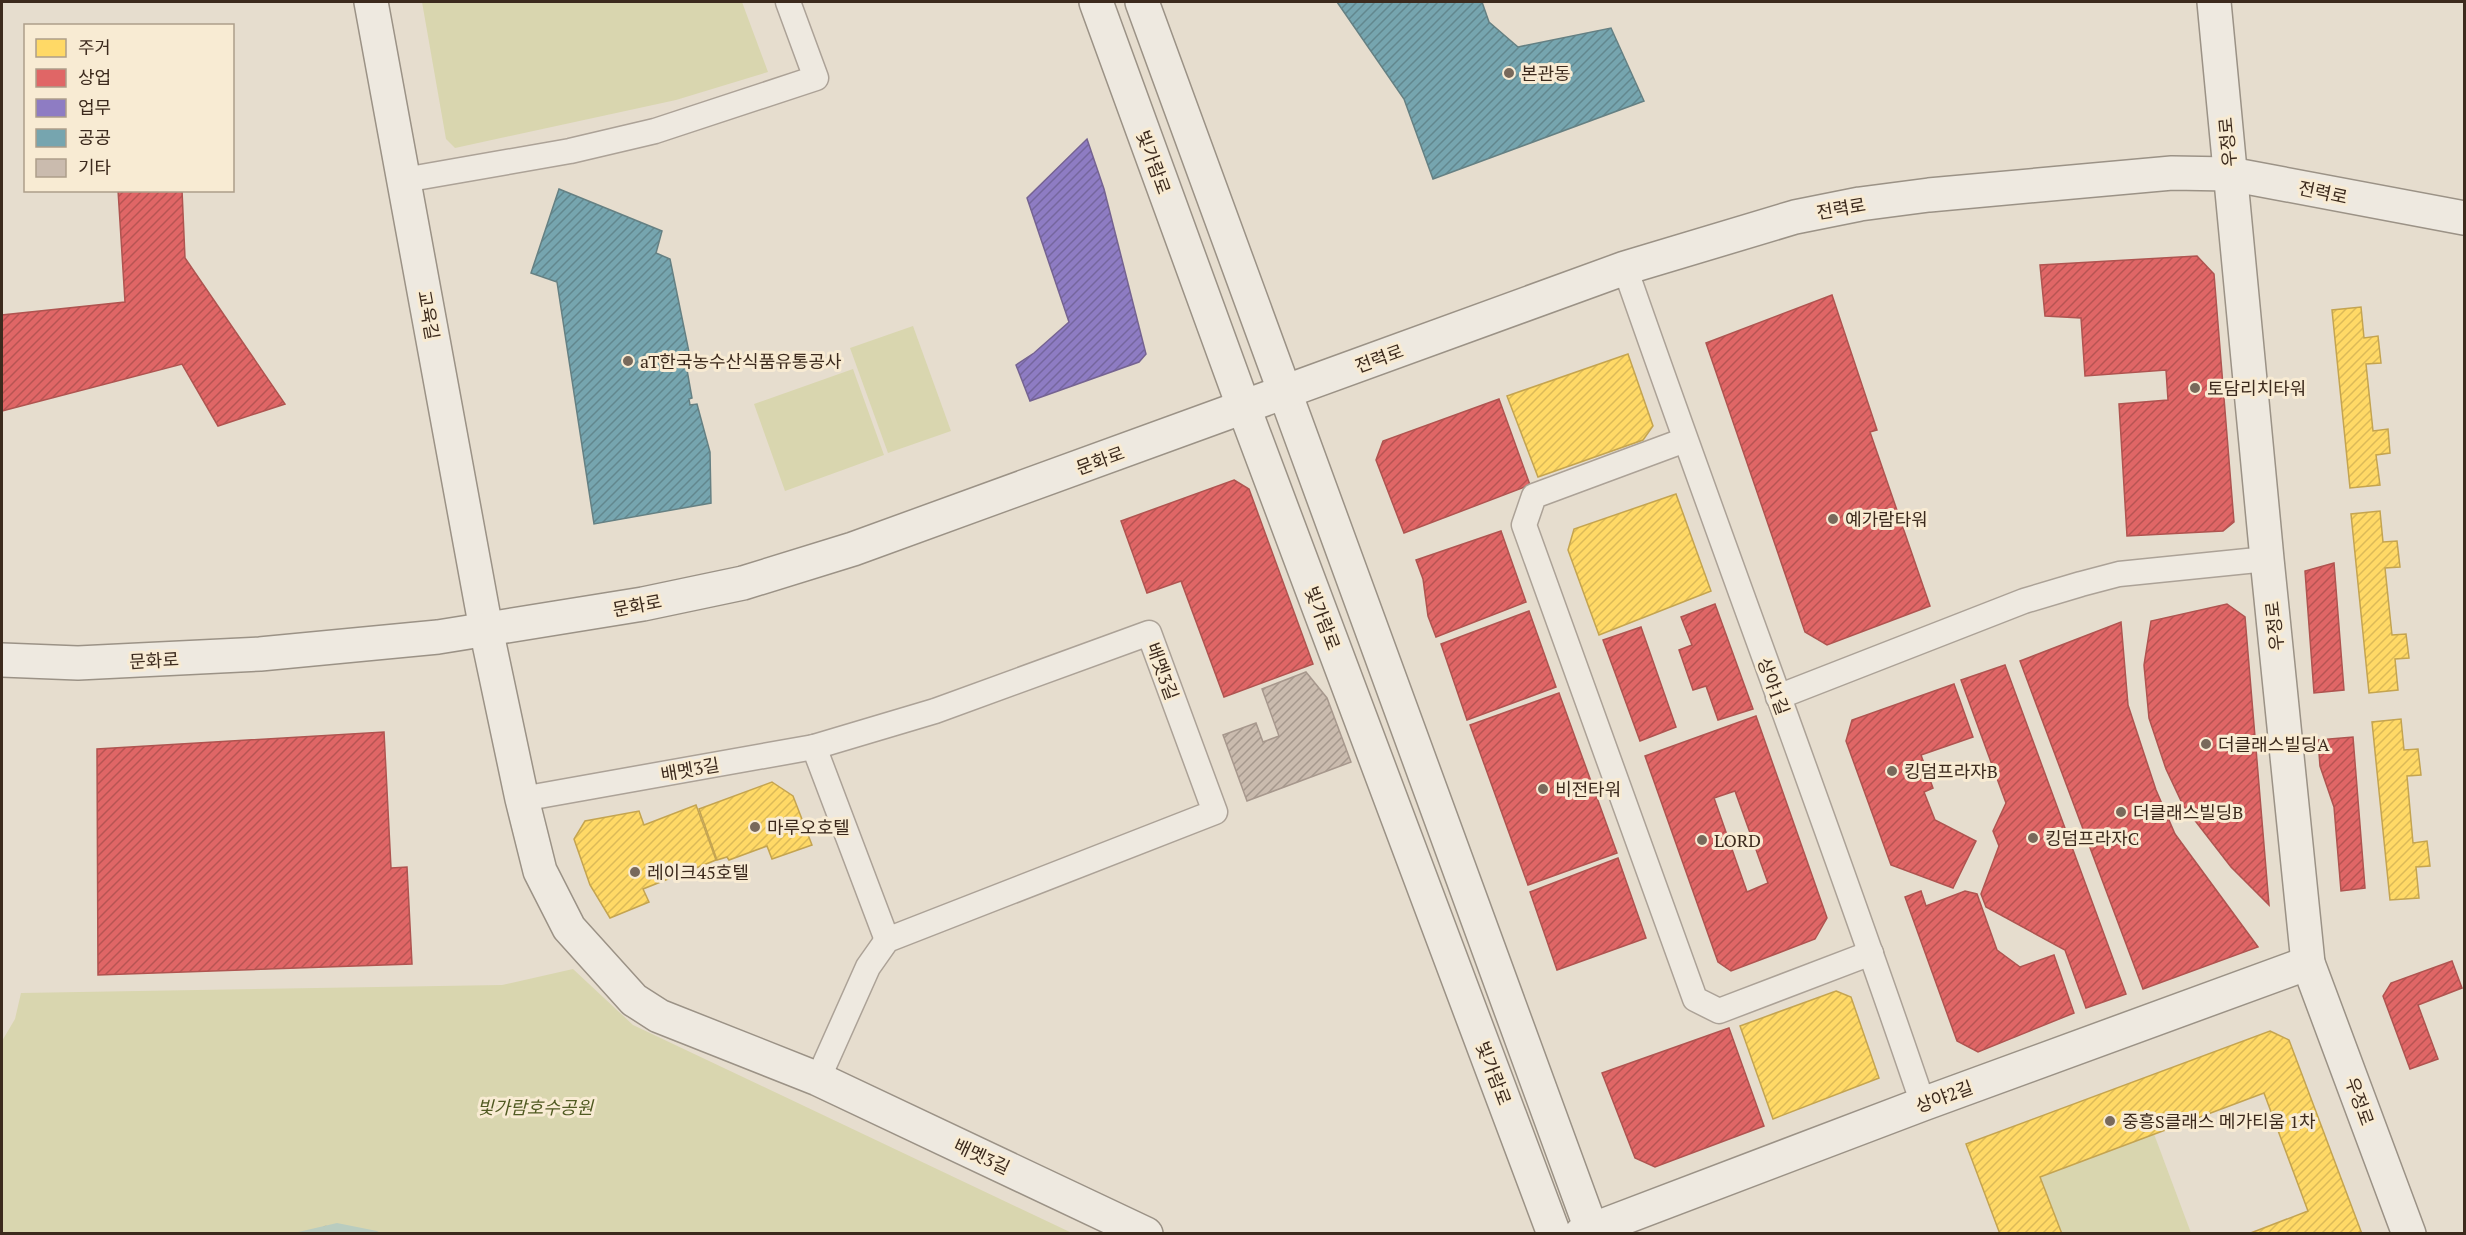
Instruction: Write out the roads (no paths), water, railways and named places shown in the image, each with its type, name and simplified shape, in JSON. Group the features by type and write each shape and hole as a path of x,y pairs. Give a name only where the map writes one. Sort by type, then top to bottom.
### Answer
{"street":[{"name":"교육길","path":"371,2 486,629"},
{"path":"404,180 570,151 655,131 816,78 788,2"},
{"name":"빛가람로","path":"1096,2 1244,408 1554,1233"},
{"name":"빛가람로","path":"1142,2 1588,1232"},
{"name":"우정로","path":"2214,2 2308,963 2409,1233"},
{"name":"전력로","path":"1244,408 1625,268 1774,222 1860,204 1929,195 2172,173 2230,174 2464,218"},
{"name":"상야1길","path":"1625,268 1923,1104"},
{"name":"문화로","path":"2,660 78,663 260,654 438,637 632,606 743,583 864,545 1244,408"},
{"path":"1685,440 1534,496 1524,525 1695,999 1719,1011 1871,953"},
{"path":"1778,697 2024,601 2081,584 2119,574 2267,559"},
{"name":"배멧3길","path":"486,629 522,799 540,871 569,928 634,1000 659,1016 818,1079 1146,1233"},
{"name":"배멧3길","path":"522,799 814,747 935,711 1149,633 1215,812 887,940"},
{"path":"814,747 887,940 868,967 818,1079"},
{"name":"상야2길","path":"1588,1232 1923,1104 2308,963"}],"water":[{"path":"337,1223 380,1233 294,1233"}],"place":[{"name":"본관동","path":"1509,73"},
{"name":"aT한국농수산식품유통공사","path":"628,361"},
{"name":"토담리치타워","path":"2195,388"},
{"name":"예가람타워","path":"1833,519"},
{"name":"더클래스빌딩A","path":"2206,744"},
{"name":"킹덤프라자B","path":"1892,771"},
{"name":"비전타워","path":"1543,789"},
{"name":"더클래스빌딩B","path":"2121,812"},
{"name":"마루오호텔","path":"755,827"},
{"name":"킹덤프라자C","path":"2033,838"},
{"name":"LORD","path":"1702,840"},
{"name":"레이크45호텔","path":"635,872"},
{"name":"중흥S클래스 메가티움 1차","path":"2110,1121"}],"park label":[{"name":"빛가람호수공원","path":"535,1107"}]}
